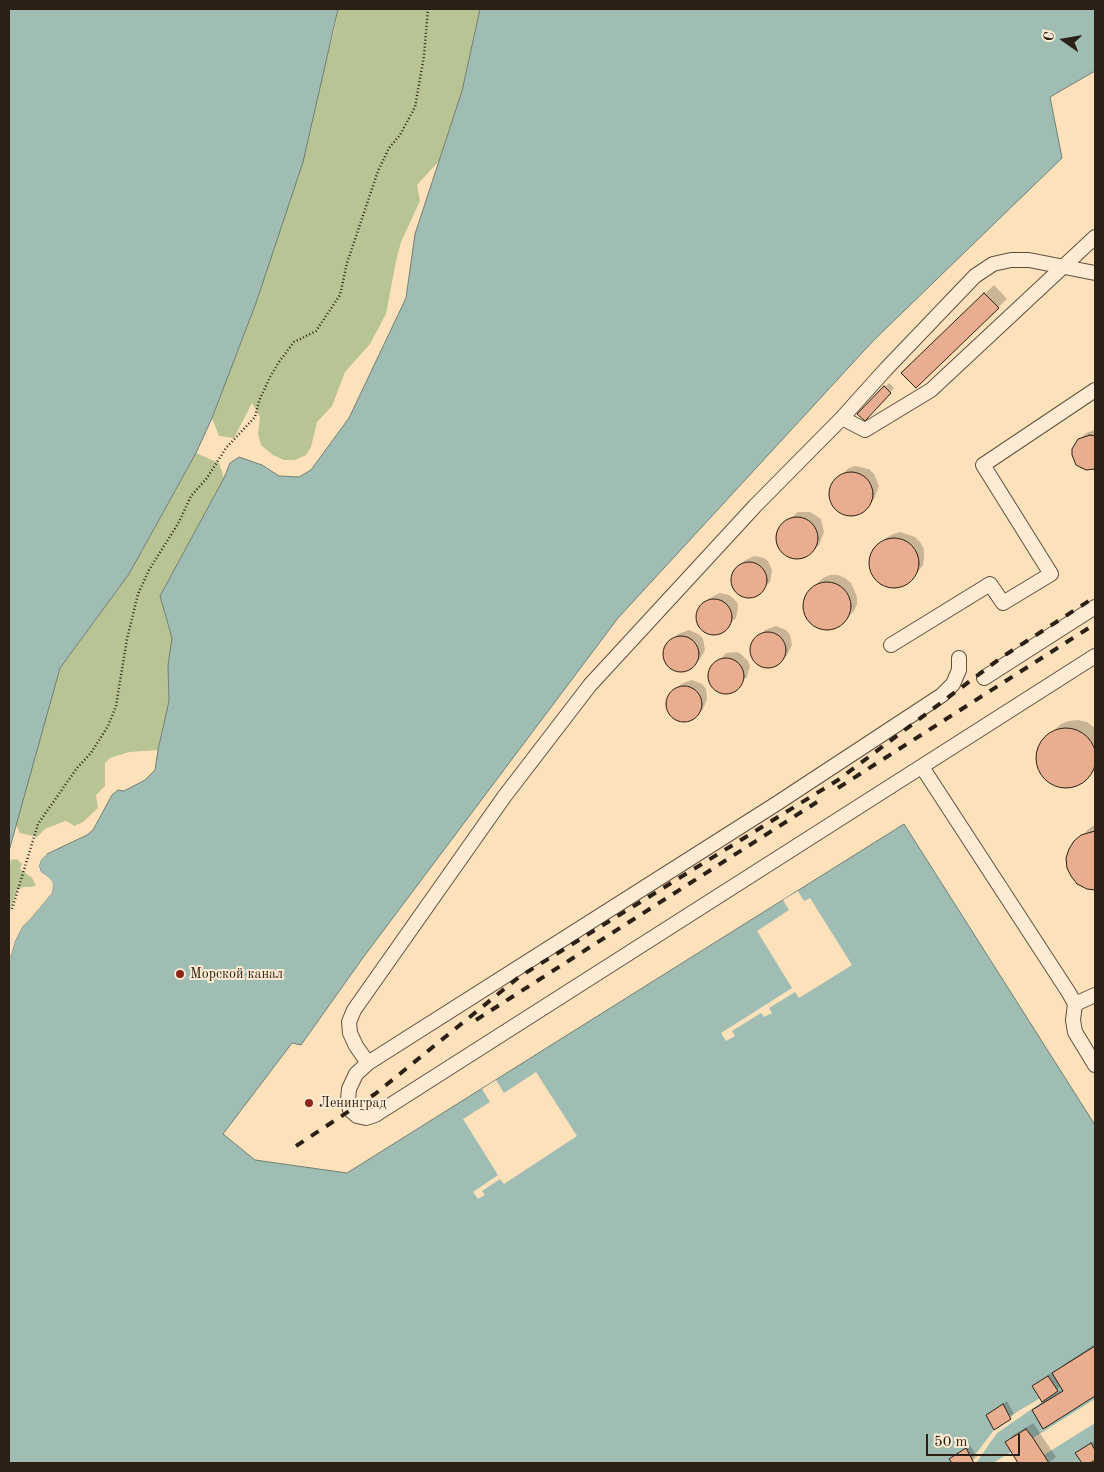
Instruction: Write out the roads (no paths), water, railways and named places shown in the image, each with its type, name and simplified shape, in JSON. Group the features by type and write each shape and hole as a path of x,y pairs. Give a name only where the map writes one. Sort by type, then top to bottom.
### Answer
{"lane":[{"path":"842,418 865,430 931,390 1064,268 1095,237"},
{"path":"368,1063 356,1046 350,1033 349,1022 354,1010 504,797 590,685 755,506 842,418 886,369 976,276 993,264 1011,260 1029,260 1095,273"},
{"path":"892,645 990,584 1003,603 1051,574 982,465 1095,390"},
{"path":"984,678 1095,607"},
{"path":"959,658 960,670 953,684 942,695 776,804 368,1063 356,1074 349,1089 348,1100 350,1110 357,1116 366,1118 383,1110 1095,656"},
{"path":"922,767 1074,1004 1073,1020 1075,1032 1095,1064"},
{"path":"1074,1004 1095,995"}],"water":[{"path":"9,9 338,9 303,162 256,303 212,418 196,453 129,574 60,668 9,851"},
{"path":"480,9 1095,9 1095,71 1050,97 1062,158 873,341 618,618 362,959 301,1045 292,1043 223,1134 255,1160 347,1173 904,824 1095,1125 1095,1463 9,1463 9,957 22,927 52,893 53,887 47,876 41,872 39,866 41,860 47,854 87,835 93,830 112,795 118,790 124,791 145,780 155,770 169,701 168,665 172,638 160,596 224,478 230,463 239,457 262,465 279,476 299,477 311,470 349,418 406,298 415,234 462,91"}],"railway":[{"path":"296,1146 375,1094 519,977 838,780 1002,657 1095,597"},
{"path":"838,788 1095,624"},
{"path":"476,1020 817,802"}],"place":[{"name":"Морской канал","path":"180,974"},
{"name":"Ленинград","path":"309,1103"}]}
